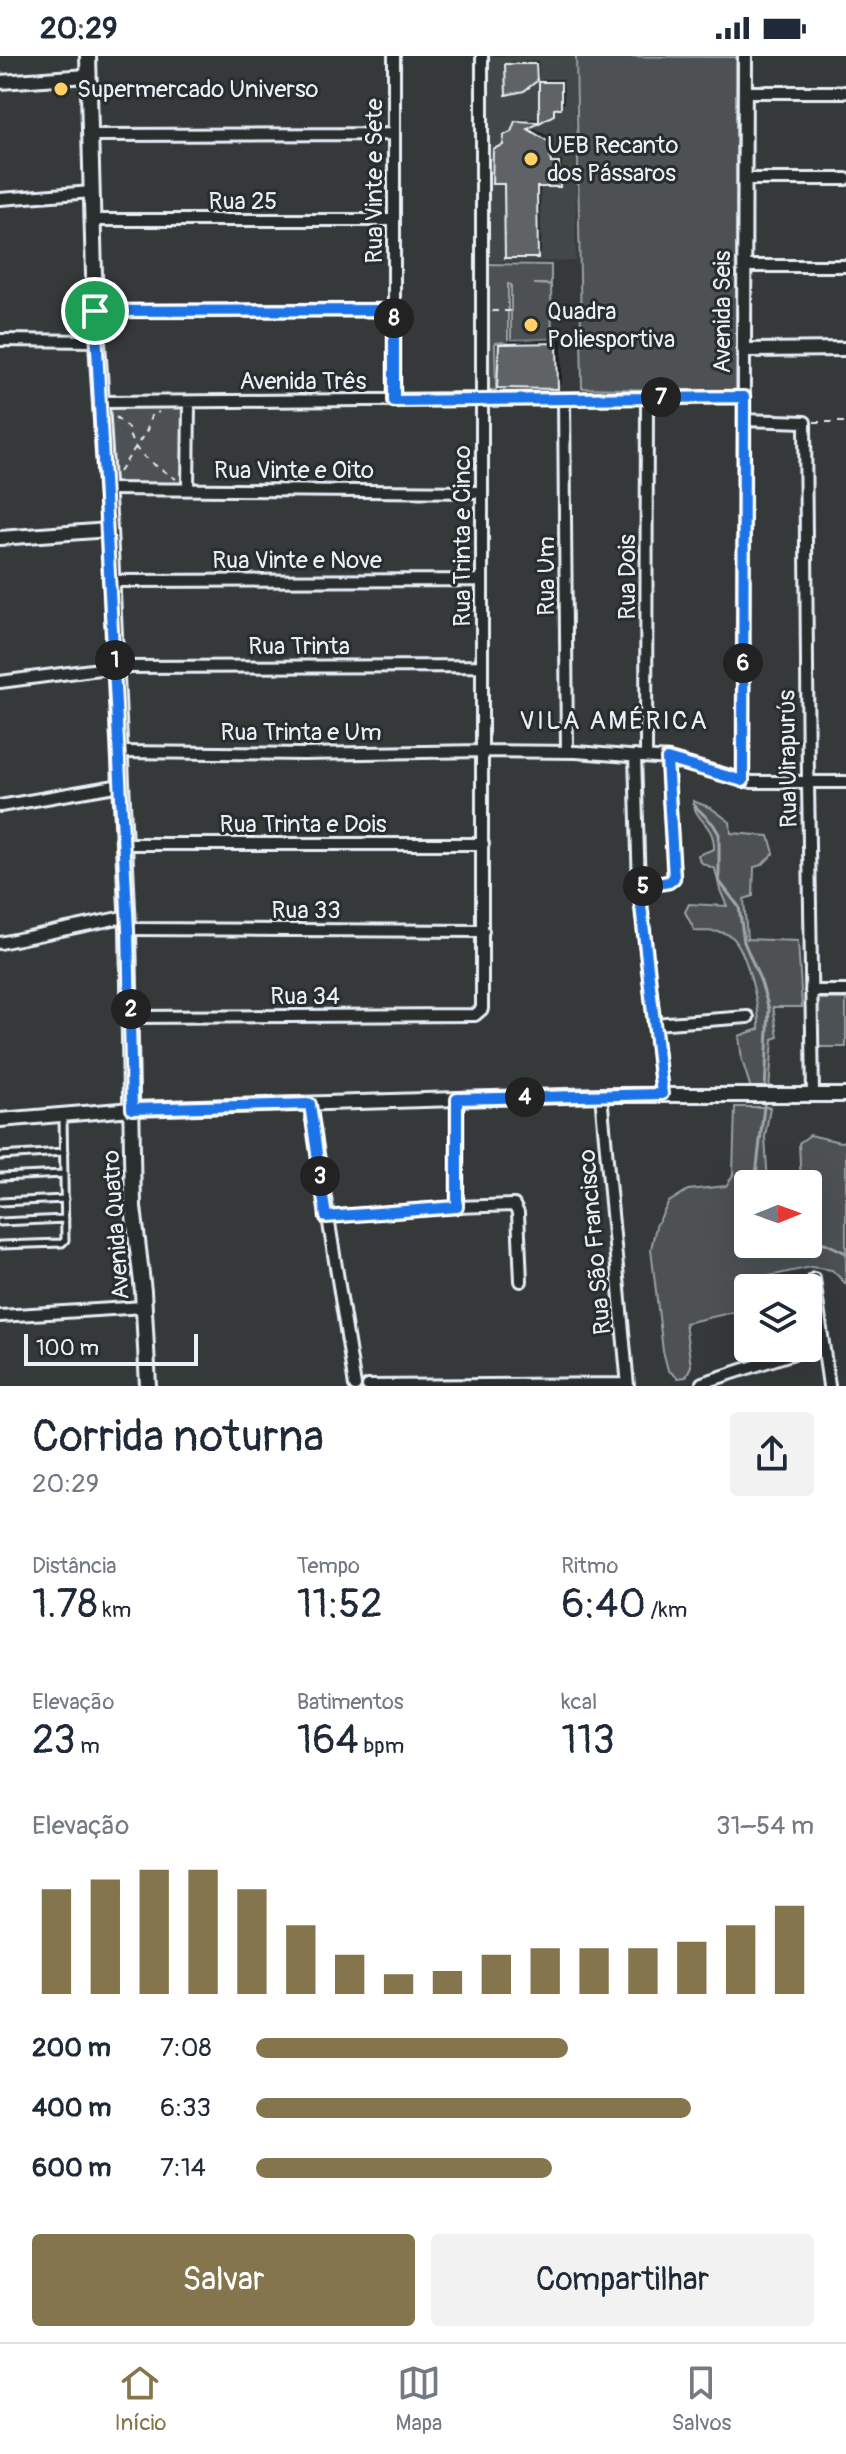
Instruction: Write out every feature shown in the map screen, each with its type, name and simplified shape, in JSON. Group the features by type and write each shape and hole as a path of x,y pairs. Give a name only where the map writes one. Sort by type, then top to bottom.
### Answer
{"main road":[{"name":"Avenida Quatro","path":"88,56 95,311 128,923 133,1219 144,1307 148,1386"}],"street":[{"name":"Rua Vinte e Sete","path":"394,56 394,401"},
{"name":"Rua Trinta e Cinco","path":"478,1014 482,1006 483,931 482,56"},
{"name":"Avenida Seis","path":"743,781 745,56"},
{"path":"0,82 88,76"},
{"path":"745,92 846,92"},
{"path":"90,135 394,134"},
{"path":"745,179 846,179"},
{"path":"0,199 92,192"},
{"name":"Rua 25","path":"93,220 394,220"},
{"path":"745,266 846,266"},
{"path":"95,311 394,310"},
{"path":"0,340 97,341"},
{"path":"744,350 846,349"},
{"name":"Rua Dois","path":"647,397 639,887 662,1094"},
{"name":"Avenida Três","path":"101,402 744,397"},
{"name":"Rua Um","path":"564,399 567,752"},
{"path":"188,489 189,402"},
{"path":"744,420 805,422"},
{"name":"Rua Uirapurύs","path":"805,422 813,1095"},
{"name":"Rua Vinte e Oito","path":"106,489 482,492"},
{"path":"0,538 109,530"},
{"name":"Rua Vinte e Nove","path":"111,581 482,580"},
{"name":"Rua Trinta","path":"0,682 115,667 482,666"},
{"name":"Rua Trinta e Um","path":"120,752 567,752 667,759 743,781 846,782"},
{"path":"639,887 669,882 674,878 667,759"},
{"path":"0,806 121,785"},
{"name":"Rua Trinta e Dois","path":"124,844 483,844"},
{"name":"Rua 33","path":"0,943 128,923 483,931"},
{"path":"811,991 846,991"},
{"name":"Rua 34","path":"131,1017 478,1014"},
{"path":"654,1024 748,1017"},
{"path":"0,1120 132,1109 457,1099 662,1094 846,1095"},
{"name":"Rua São Francisco","path":"601,1095 628,1385"},
{"path":"457,1099 457,1207"},
{"path":"310,1104 355,1386"},
{"path":"326,1217 510,1204 516,1207 518,1213 521,1281"},
{"path":"0,1316 144,1307"},
{"path":"822,1344 829,1386"},
{"path":"702,1383 767,1362"},
{"path":"368,1386 628,1385"}],"lane":[{"path":"0,1245 62,1243 66,1238 63,1115"},
{"path":"0,1156 64,1152"},
{"path":"0,1177 64,1174"},
{"path":"0,1202 65,1199"},
{"path":"0,1222 65,1219"}],"path":[{"path":"482,312 511,311"},
{"path":"101,402 128,428 129,439 142,455 180,482 166,483"},
{"path":"106,489 147,430 151,416 165,410 152,408"},
{"path":"805,422 846,422"}],"shaded area":[{"name":"UEB Recanto dos Pássaros","path":"487,56 575,56 576,261 488,262"},
{"path":"576,56 736,57 736,392 582,388"},
{"path":"486,264 551,265 551,284 534,284 551,285 552,339 511,340 511,285 508,284 508,342 495,343 496,390 489,390"},
{"path":"102,403 188,403 187,488 107,488"},
{"path":"693,801 711,808 730,822 731,833 769,836 774,853 762,865 754,867 753,896 744,899 747,939 798,941 802,1007 773,1007 778,1037 773,1039 769,1090 752,1092 742,1060 739,1036 759,1029 755,995 743,954 728,934 695,931 685,912 689,904 727,906 715,869 700,862 698,855 714,849 711,834"},
{"path":"817,999 846,999 846,1047 817,1047"},
{"path":"735,1107 770,1107 765,1137 767,1170 734,1170 734,1258 822,1258 822,1170 800,1170 799,1143 810,1135 846,1141 846,1284 832,1270 811,1267 778,1274 734,1274 734,1312 685,1323 691,1366 686,1377 678,1378 668,1370 663,1351 651,1249 656,1226 669,1202 688,1190 726,1186 733,1175"}],"building":[{"path":"505,64 536,64 537,81 524,91 506,95"},
{"path":"539,82 561,82 561,108 554,109 554,115 528,129 549,142 551,163 559,163 560,187 537,187 538,258 505,258 504,184 492,184 493,149 503,145 504,135 511,132 515,121 539,122"},
{"path":"557,343 558,389 497,388 499,344"}],"waterway":[{"path":"693,804 719,834 719,881 739,907 744,942 769,1009 765,1091"},
{"path":"757,1170 765,1098"},
{"path":"822,1243 846,1253"}],"place":[{"name":"Supermercado Universo","path":"61,89"},
{"name":"UEB Recanto dos Pássaros","path":"531,159"},
{"name":"Quadra Poliesportiva","path":"531,325"}],"district":[{"name":"VILA AMÉRICA","path":"614,721"}],"route":[{"path":"394,310 394,401 744,397 743,781 667,759 674,878 669,882 639,887 662,1094 457,1099 457,1207 326,1217 310,1104 132,1109 128,929 95,311 394,310"}]}
